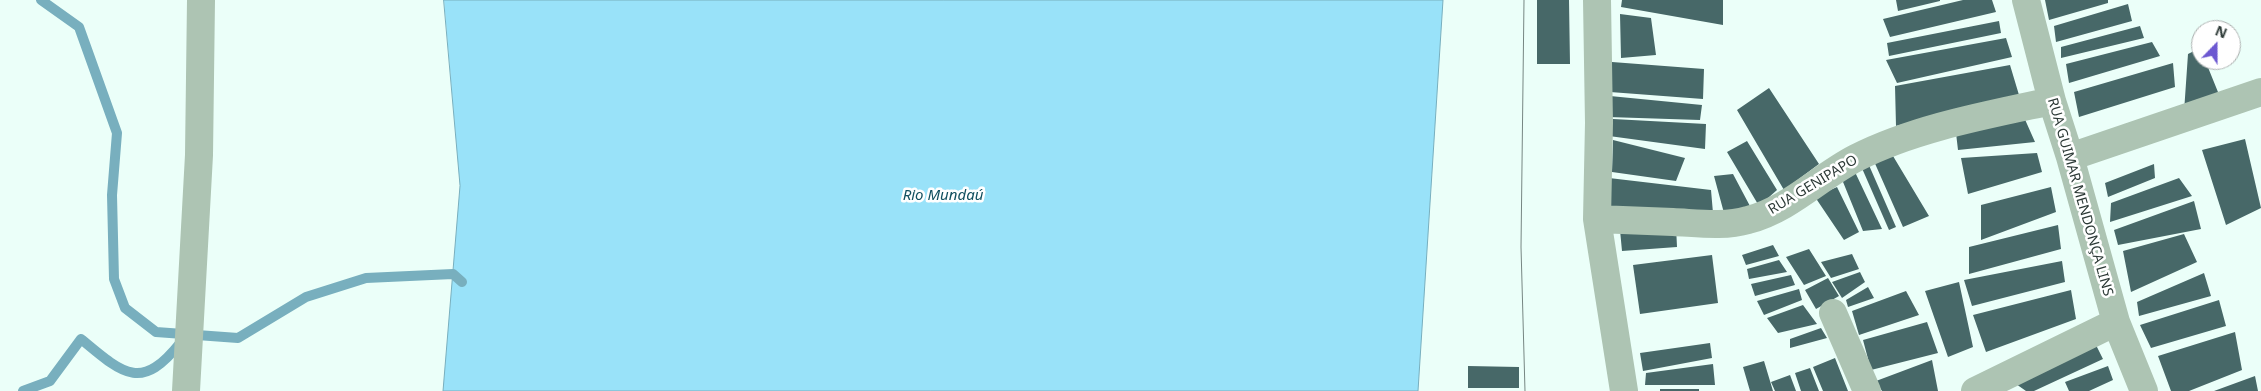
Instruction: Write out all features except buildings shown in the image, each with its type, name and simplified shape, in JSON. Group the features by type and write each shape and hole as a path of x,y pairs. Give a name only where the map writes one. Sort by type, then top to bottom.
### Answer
{"street":[{"path":"186,391 199,155 201,0"},
{"path":"1597,0 1597,218 1624,391"},
{"name":"RUA GUIMAR MENDONÇA LINS","path":"2026,0 2052,101 2070,156 2116,322 2144,391"},
{"path":"2070,156 2261,92"},
{"name":"RUA GENIPAPO","path":"1597,218 1708,225 1746,221 1768,214 1803,194 1855,159 1886,146 1936,128 2052,101"},
{"path":"1833,314 1867,391"},
{"path":"1975,391 2116,322"}],"water":[{"name":"Rio Mundaú","path":"444,0 1443,0 1418,391 443,391 460,186"}],"waterway":[{"path":"41,0 79,27 117,133 112,195 114,279 125,308 156,332 238,338 306,297 366,278 453,274 462,282"},
{"path":"23,391 50,381 81,339 110,362 133,373 144,372 155,367 181,342"}],"tram line":[{"path":"1524,0 1521,247 1525,391"}]}
